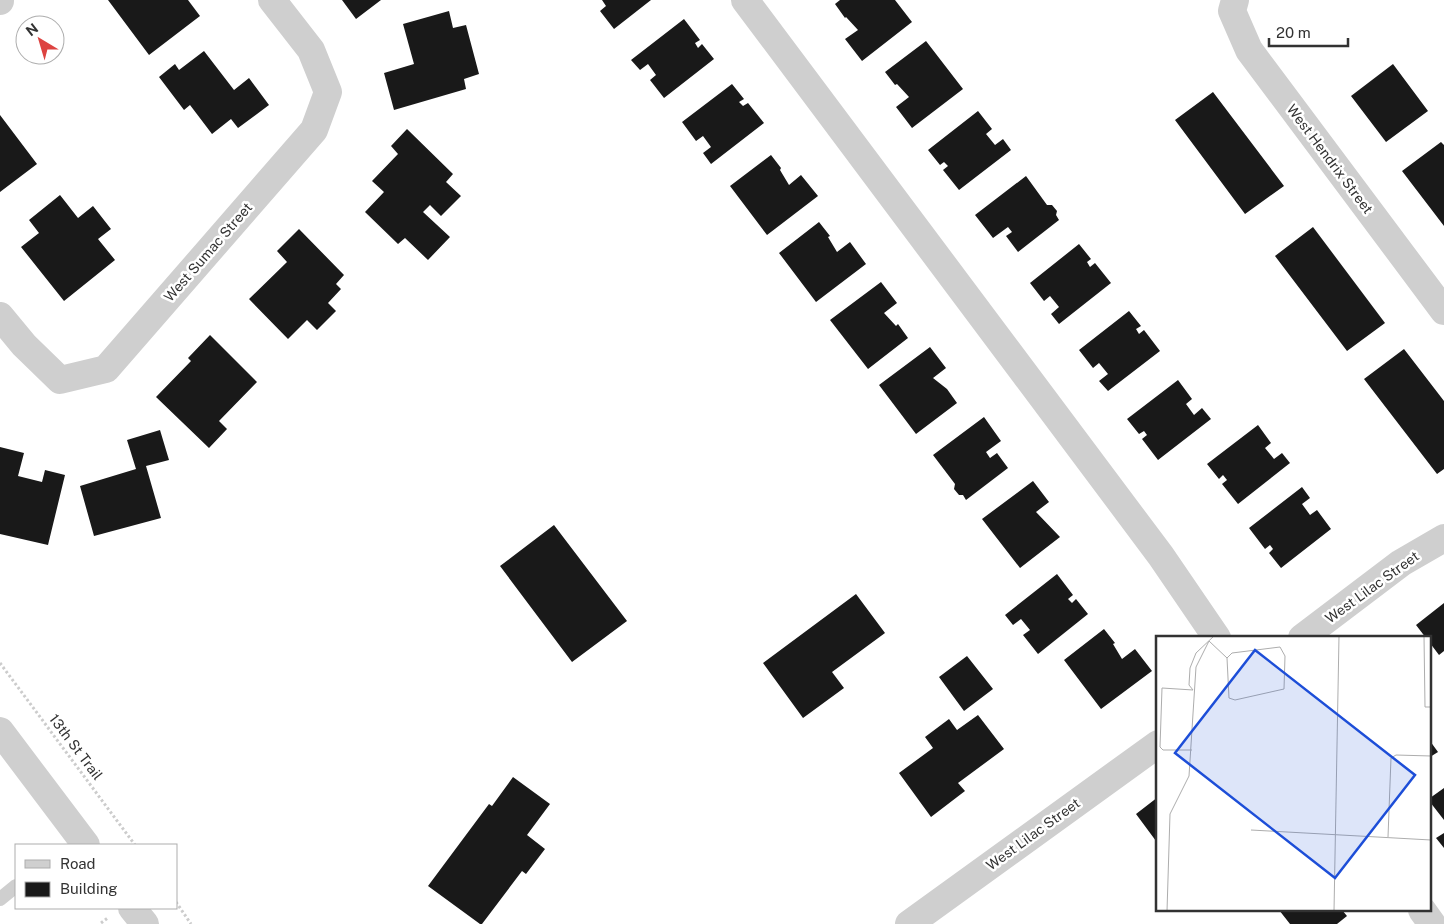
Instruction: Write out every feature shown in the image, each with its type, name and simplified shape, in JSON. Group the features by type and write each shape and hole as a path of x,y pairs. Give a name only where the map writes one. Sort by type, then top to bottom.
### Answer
{"street":[{"name":"West Sumac Street","path":"0,316 24,345 60,380 106,369 314,130 328,92 311,50 272,0"},
{"path":"745,0 1161,556 1216,636"},
{"name":"West Hendrix Street","path":"1235,0 1232,12 1249,50 1444,311"},
{"name":"West Lilac Street","path":"1305,636 1401,563 1444,538"},
{"path":"0,731 79,843"},
{"name":"West Lilac Street","path":"909,924 1156,745"},
{"path":"133,909 144,924"},
{"path":"1423,912 1432,924"}],"lane":[{"path":"0,899 15,887"}],"path":[{"name":"13th St Trail","path":"0,663 134,844"},
{"path":"178,905 191,924"}],"building":[{"path":"108,0 188,0 200,16 149,55"},
{"path":"342,0 381,0 356,19"},
{"path":"602,0 651,0 614,29 600,11 606,6"},
{"path":"840,0 895,0 912,22 862,61 845,39 858,30 845,18 835,4"},
{"path":"449,11 453,28 466,25 479,74 464,79 466,89 394,110 384,73 414,64 403,24"},
{"path":"684,19 700,40 695,43 698,48 702,44 714,59 664,98 650,80 656,75 648,64 640,70 631,60"},
{"path":"926,41 963,89 912,128 896,107 909,97 897,84 895,85 885,72"},
{"path":"204,51 234,90 249,78 269,105 238,128 231,119 212,134 190,105 184,110 159,77 175,64 179,70"},
{"path":"1393,64 1428,111 1386,142 1351,96"},
{"path":"732,84 744,99 739,102 743,106 748,103 764,123 711,164 703,153 711,147 703,136 696,141 682,122"},
{"path":"1213,92 1284,186 1245,214 1175,120"},
{"path":"978,111 992,129 986,134 995,145 1003,139 1011,150 959,190 943,170 948,166 944,162 940,165 928,150"},
{"path":"0,115 37,164 0,192"},
{"path":"407,129 453,174 446,182 461,196 441,216 430,205 423,212 450,237 428,260 405,238 398,244 365,212 384,192 372,181 398,154 391,146"},
{"path":"1441,142 1444,145 1444,226 1402,171"},
{"path":"771,155 781,168 780,170 789,185 801,175 818,196 767,235 730,186"},
{"path":"1026,176 1047,205 1052,205 1057,211 1056,215 1059,220 1018,252 1006,236 1012,232 1008,227 993,238 975,215"},
{"path":"60,195 78,218 93,206 111,229 98,239 115,260 64,301 21,247 39,233 29,220"},
{"path":"819,222 830,236 828,237 837,252 850,242 866,264 816,302 779,253"},
{"path":"1313,227 1385,323 1347,351 1275,256"},
{"path":"299,229 344,275 336,284 341,289 328,303 336,311 317,330 307,320 288,339 249,299 287,262 277,251"},
{"path":"1079,244 1091,259 1087,262 1090,267 1095,263 1111,283 1059,324 1051,314 1059,307 1050,296 1044,301 1030,283"},
{"path":"881,282 897,303 884,313 896,326 898,324 908,338 868,369 830,320"},
{"path":"1129,311 1141,326 1136,329 1139,334 1144,330 1160,351 1108,391 1099,381 1108,374 1099,363 1093,368 1079,350"},
{"path":"210,335 257,382 219,421 227,429 209,448 156,397 191,361 188,358"},
{"path":"930,347 946,368 933,378 947,389 957,403 916,434 879,385"},
{"path":"1404,349 1444,401 1444,469 1437,474 1364,379"},
{"path":"1178,380 1192,399 1186,404 1194,415 1202,408 1211,419 1158,460 1142,439 1147,435 1144,431 1139,434 1127,419"},
{"path":"984,417 1001,441 986,452 990,458 997,453 1008,468 966,500 963,495 959,495 954,489 955,484 933,455"},
{"path":"1258,425 1271,443 1265,448 1274,459 1282,453 1290,463 1238,504 1222,484 1227,480 1223,475 1219,479 1207,464"},
{"path":"160,430 169,460 146,466 161,518 94,536 80,486 136,469 127,440"},
{"path":"0,447 24,453 18,476 42,482 45,470 65,475 48,545 0,534"},
{"path":"1033,481 1049,502 1036,512 1060,537 1020,568 982,519"},
{"path":"1302,487 1310,498 1302,504 1310,515 1317,510 1331,529 1281,568 1269,553 1273,549 1270,545 1265,549 1249,528"},
{"path":"554,525 627,621 572,662 500,566"},
{"path":"1057,574 1073,595 1068,599 1072,603 1076,599 1088,614 1038,654 1023,635 1030,630 1021,619 1013,625 1005,615"},
{"path":"856,594 885,633 832,672 844,688 803,718 763,663"},
{"path":"1444,603 1444,651 1439,655 1432,646 1432,636 1424,636 1416,625"},
{"path":"1104,629 1115,643 1113,644 1122,659 1135,649 1152,671 1101,709 1064,660"},
{"path":"967,656 993,689 964,711 939,677"},
{"path":"978,715 1004,749 958,783 965,791 931,817 899,773 933,748 925,737 949,719 957,730"},
{"path":"1432,744 1438,752 1432,756"},
{"path":"513,777 550,804 527,835 545,849 526,874 522,871 482,924 480,924 428,886 489,804 492,806"},
{"path":"1444,788 1444,820 1432,805 1432,797"},
{"path":"1156,799 1156,841 1136,814"},
{"path":"1444,833 1444,848 1436,838"},
{"path":"1281,912 1344,912 1347,916 1337,924 1290,924"}]}
